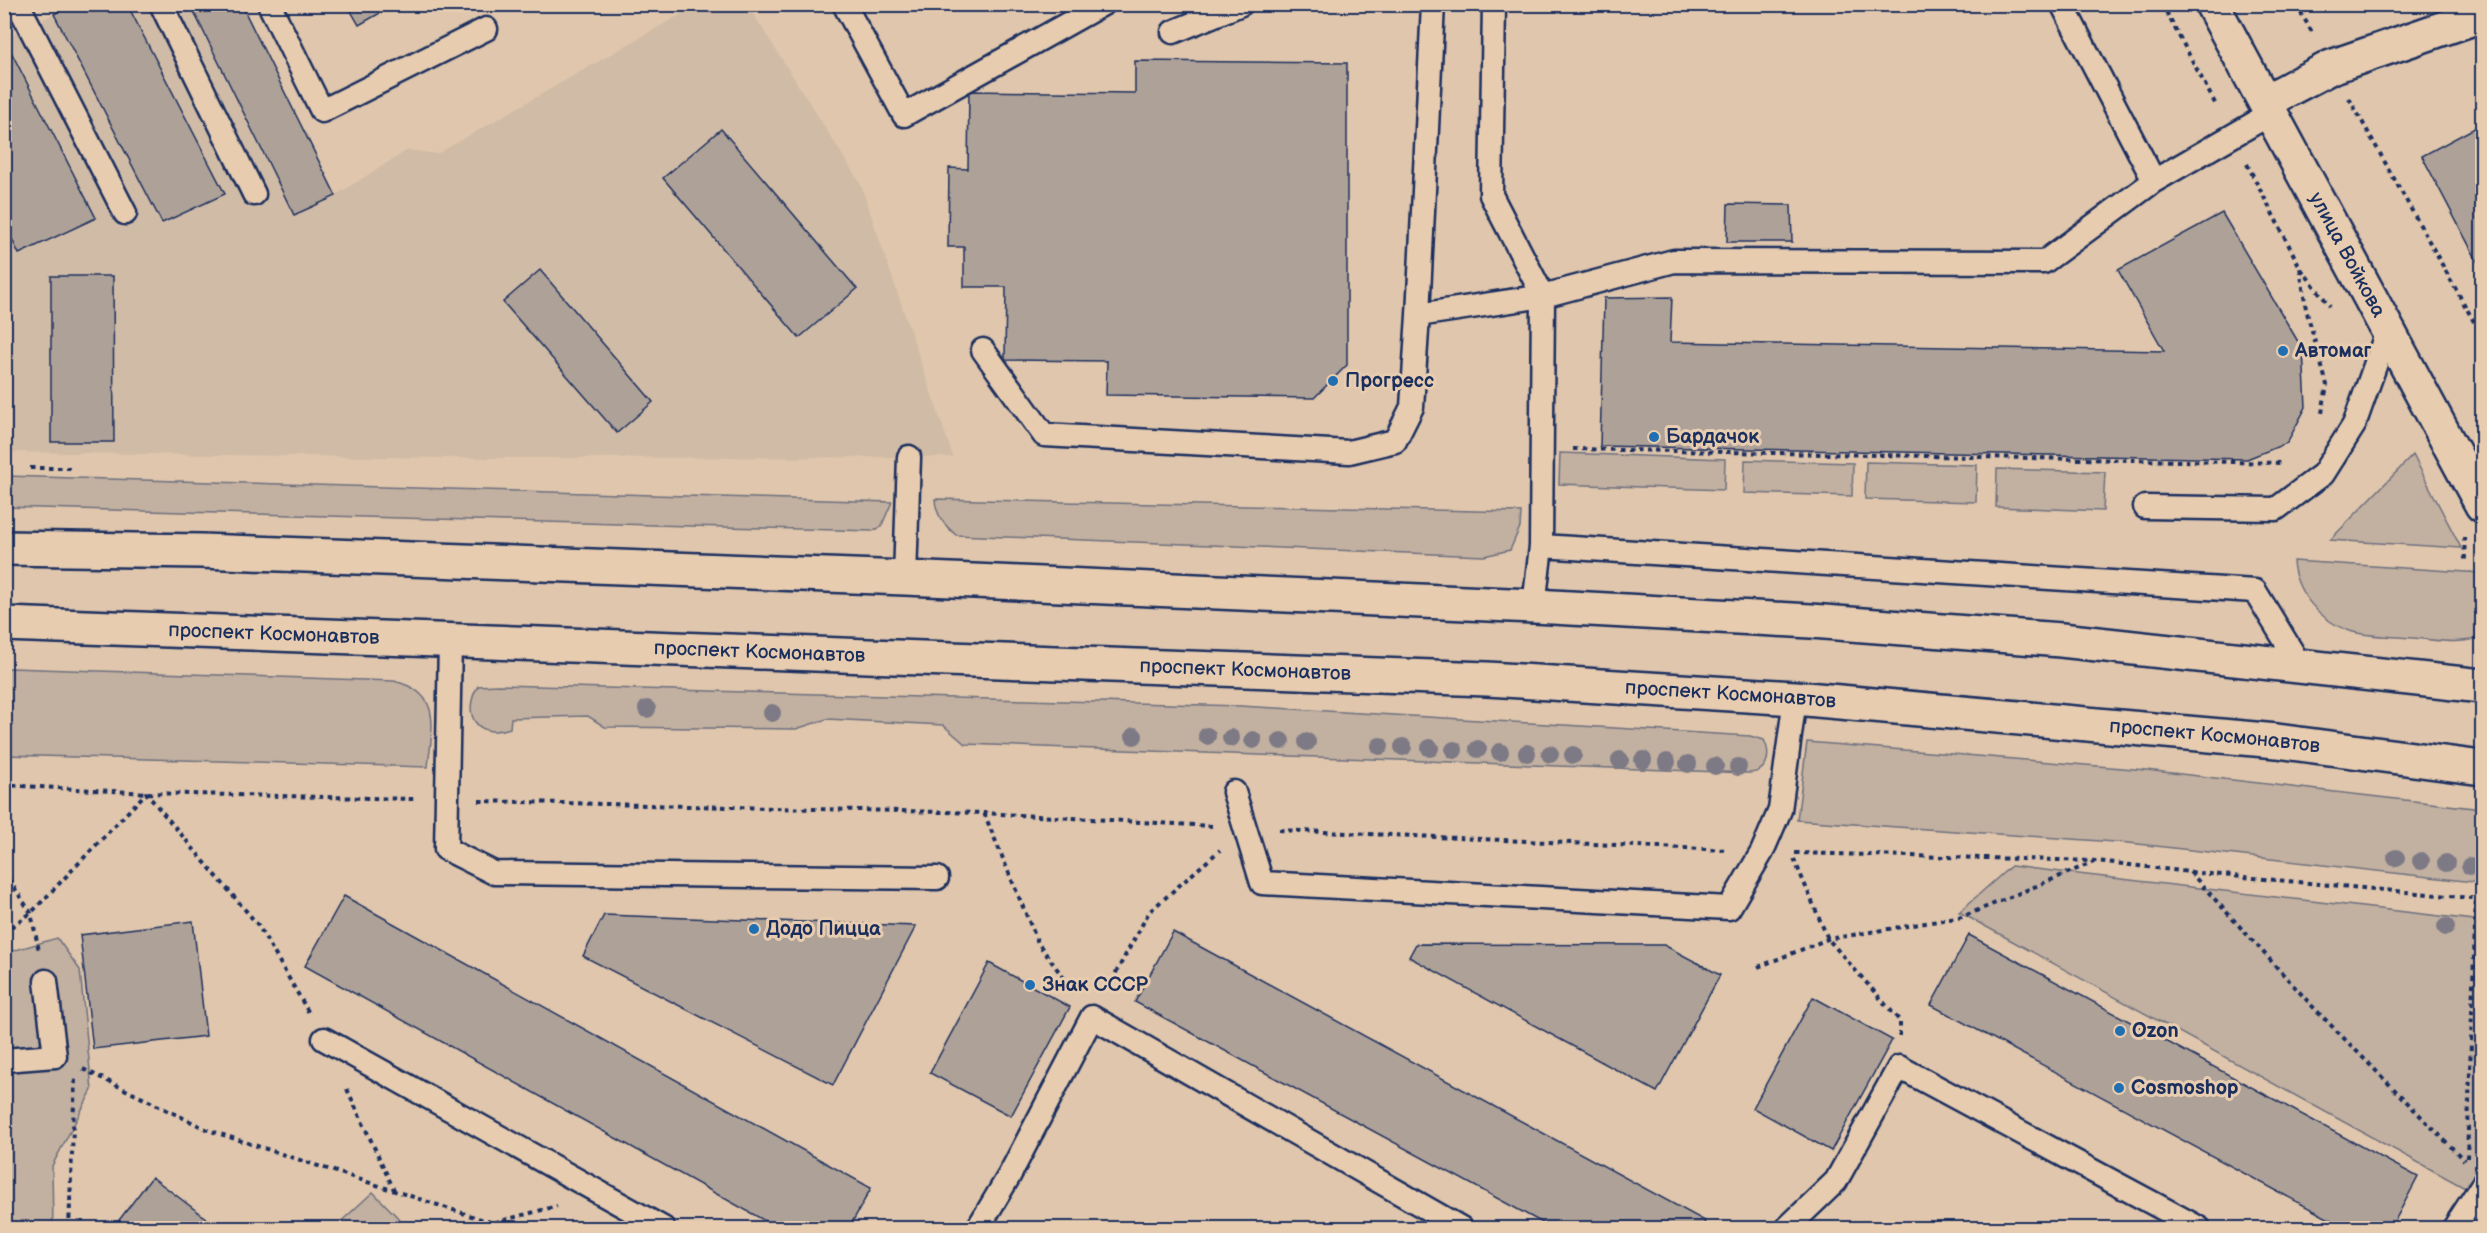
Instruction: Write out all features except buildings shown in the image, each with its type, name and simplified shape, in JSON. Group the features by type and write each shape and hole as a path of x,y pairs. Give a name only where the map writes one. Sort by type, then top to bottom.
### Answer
{"main road":[{"name":"улица Войкова","path":"2212,4 2482,505"},
{"path":"2269,107 2331,67 2482,15"},
{"path":"4,548 201,551 905,578 1534,606 1811,621 2061,640 2482,686"},
{"name":"проспект Космонавтов","path":"4,624 1487,679 1795,698 2277,741 2482,768"}],"lane":[{"path":"18,4 125,213"},
{"path":"161,4 254,194"},
{"path":"269,4 322,111 486,29"},
{"path":"843,4 904,115 1103,4"},
{"path":"1173,32 1241,4"},
{"path":"983,350 1044,435 1349,452 1395,441 1412,406 1433,4"},
{"path":"1494,4 1491,195 1543,296 1541,546 1534,606"},
{"path":"2062,4 2154,181"},
{"path":"1418,315 1543,296 1674,261 2044,262 2154,181 2233,137 2269,107"},
{"path":"2145,507 2276,509 2323,474 2354,425 2388,329"},
{"path":"905,578 909,457"},
{"path":"1541,546 2255,591 2300,665"},
{"path":"450,642 446,849 494,873 937,878"},
{"path":"1234,792 1262,883 1729,908 1762,852 1780,810 1795,698"},
{"path":"4,1060 55,1056 46,981"},
{"path":"978,1228 1009,1176 1092,1017 1461,1228"},
{"path":"324,1039 663,1228"},
{"path":"1787,1228 1836,1180 1899,1066 2199,1228"},
{"path":"2454,1228 2482,1185"}],"path":[{"path":"2162,4 2300,267 2306,309 2327,385 2321,417"},
{"path":"2296,4 2482,336"},
{"path":"1542,448 2292,463"},
{"path":"30,468 70,468"},
{"path":"4,932 31,913 146,793 258,925 324,1039 395,1192"},
{"path":"984,813 1038,943 1092,1017 1149,912 1245,828"},
{"path":"1792,853 1828,939 1900,1020 1899,1066"},
{"path":"1758,967 1828,939 1962,917 2097,861"},
{"path":"4,872 31,913 46,981"},
{"path":"2189,872 2314,1008 2467,1164 2476,898"},
{"path":"55,1056 208,1130 493,1223 601,1194"},
{"path":"69,1228 75,1066"}],"shaded area":[{"path":"747,4 860,183 953,457 448,458 5,452 5,38 72,5 241,5 336,195 408,150 437,154 697,5"},
{"path":"1560,453 1725,459 1724,490 1559,484"},
{"path":"2413,455 2461,548 2330,540"},
{"path":"1745,460 1853,463 1852,496 1744,493"},
{"path":"1866,462 1977,465 1976,502 1865,499"},
{"path":"1997,469 2105,472 2103,511 1996,507"},
{"path":"5,476 892,502 881,527 873,531 5,507"},
{"path":"935,499 1521,512 1520,527 1510,550 1484,556 956,535 941,519"},
{"path":"2293,561 2482,573 2482,637 2465,641 2448,641 2367,635 2342,628 2331,622 2312,605 2299,584"},
{"path":"10,668 394,681 410,686 421,694 427,703 432,725 428,767 5,755 5,670"},
{"path":"478,686 1240,706 1750,736 1764,740 1768,752 1764,767 1748,773 965,744 943,725 827,719 796,729 605,727 588,716 511,718 510,728 498,731 481,727 475,722 471,706"},
{"path":"1807,742 2146,770 2482,809 2482,883 2129,843 1797,820"},
{"path":"2011,866 2482,921 2482,1163 2465,1188 1959,912"},
{"path":"57,938 80,970 92,1090 52,1166 53,1228 5,1228 5,953"},
{"path":"373,1192 408,1228 334,1228"}],"place":[{"name":"Автомаг","path":"2283,351"},
{"name":"Прогресс","path":"1333,381"},
{"name":"Бардачок","path":"1654,437"},
{"name":"Додо Пицца","path":"754,929"},
{"name":"Знак СССР","path":"1030,985"},
{"name":"Ozon","path":"2120,1031"},
{"name":"Cosmoshop","path":"2119,1088"}]}
